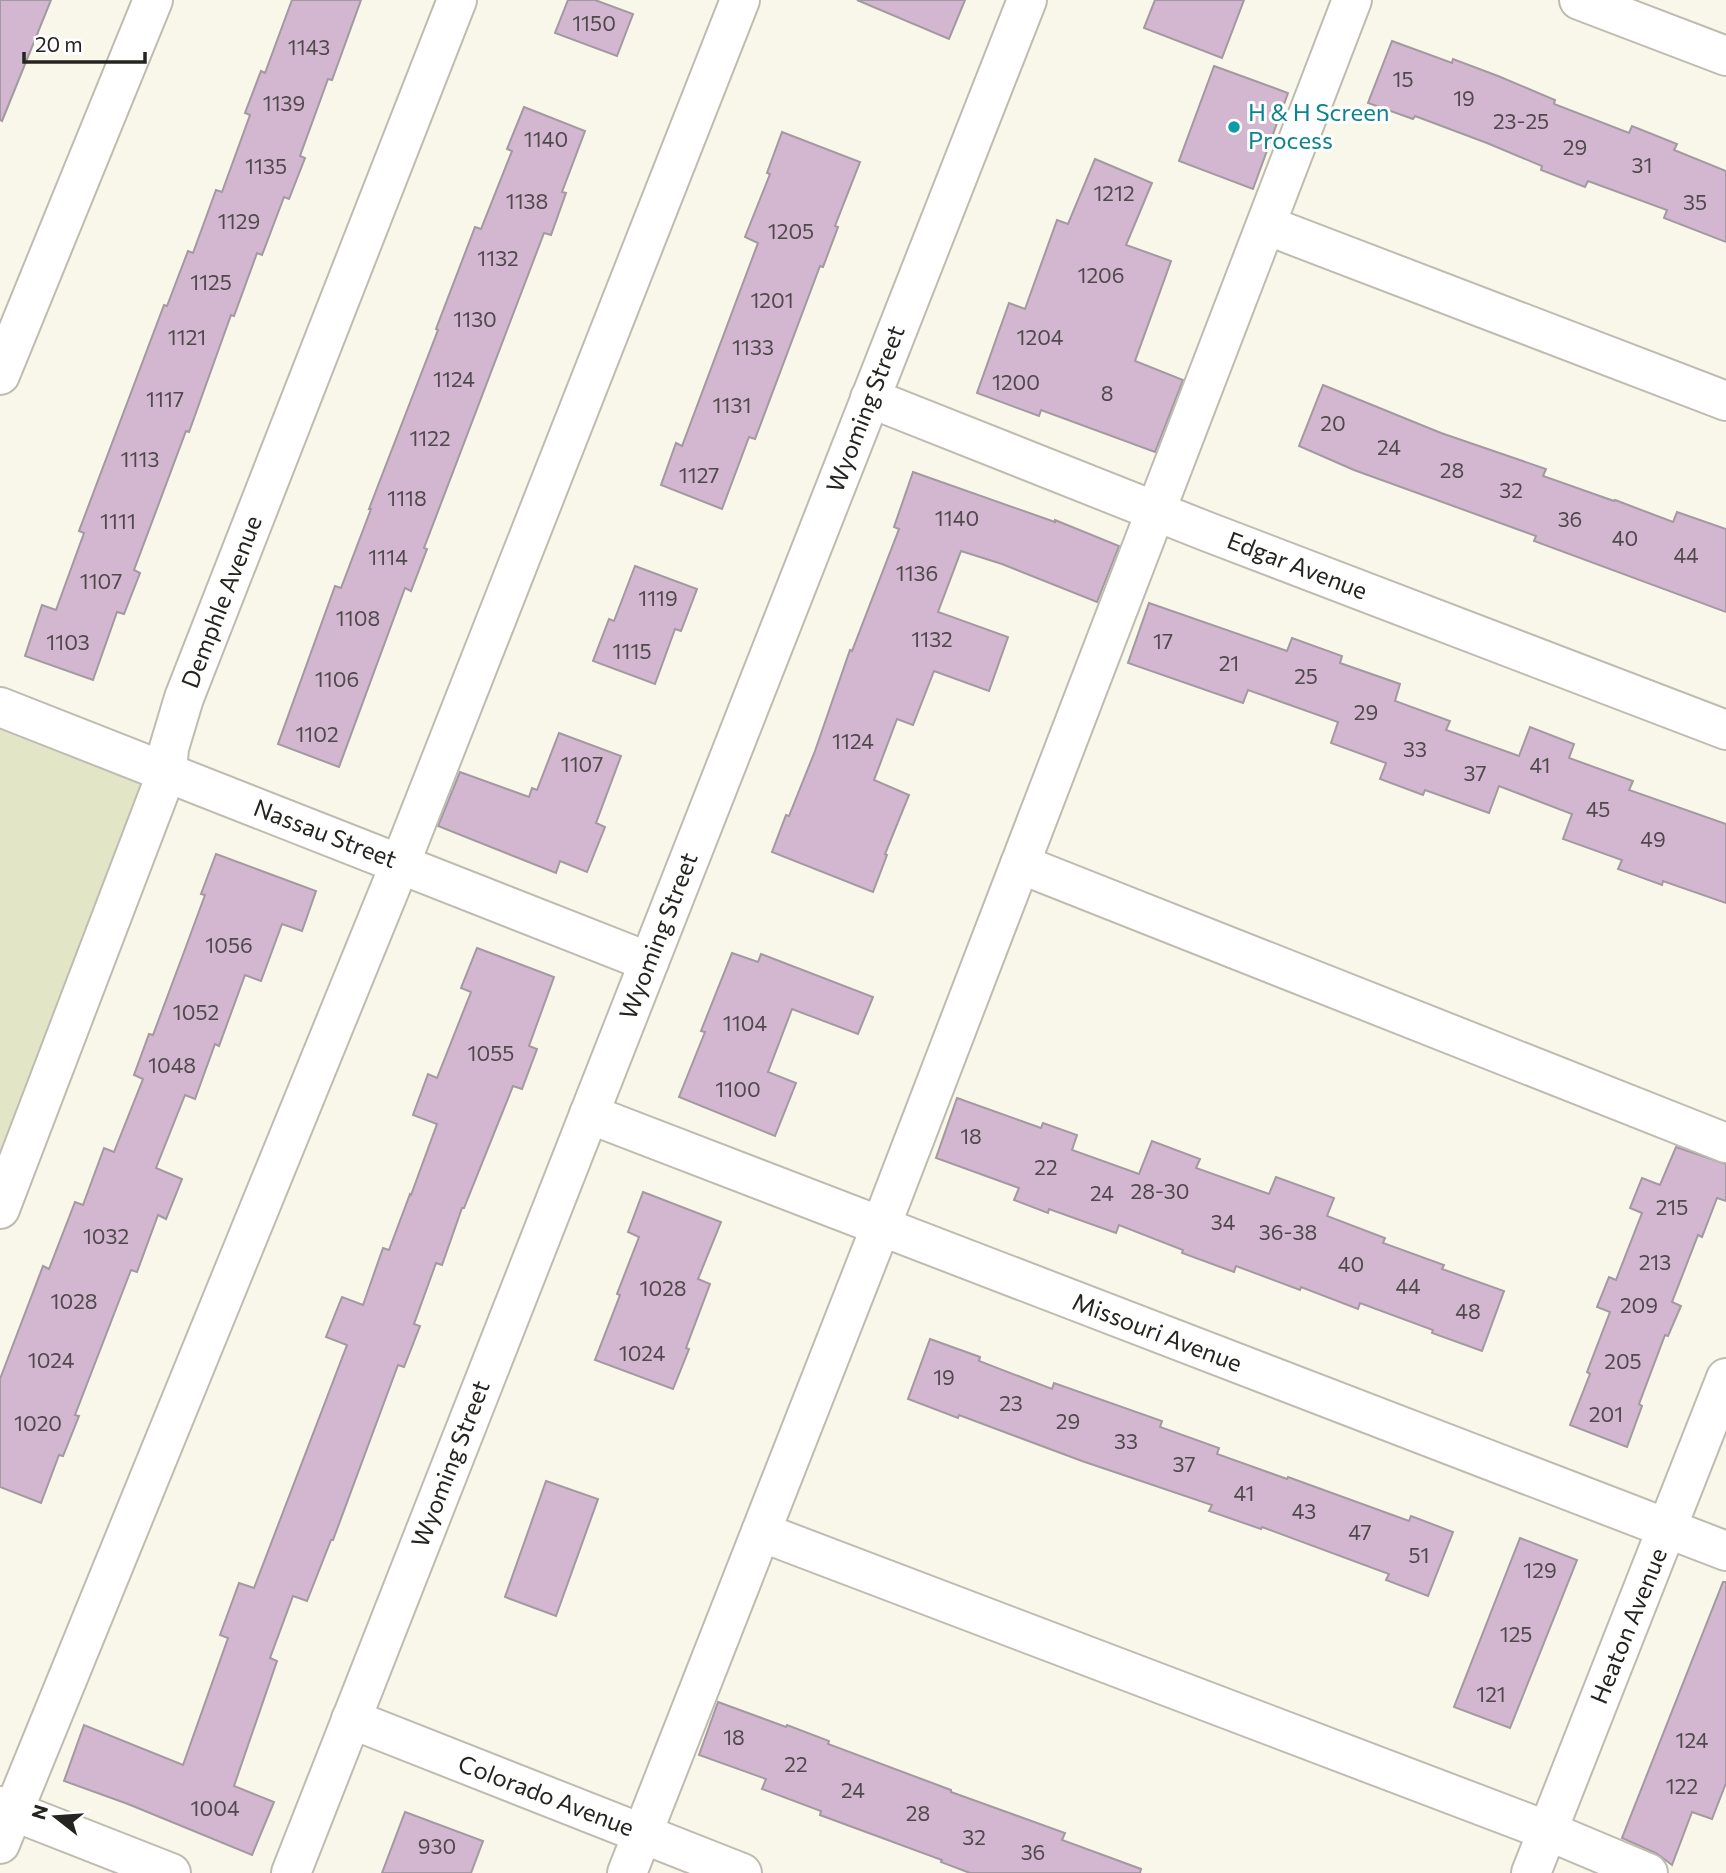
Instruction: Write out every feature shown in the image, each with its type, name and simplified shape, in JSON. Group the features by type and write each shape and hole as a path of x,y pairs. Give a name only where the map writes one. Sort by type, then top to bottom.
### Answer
{"street":[{"path":"0,375 153,0"},
{"name":"Demphle Avenue","path":"0,1209 167,772 169,748 184,698 457,0"},
{"path":"171,1873 4,1821 400,864 740,0"},
{"name":"Wyoming Street","path":"291,1873 1027,0"},
{"path":"627,1873 881,1226 1352,0"},
{"path":"1579,0 1726,56"},
{"path":"1266,225 1726,401"},
{"name":"Edgar Avenue","path":"870,398 1726,730"},
{"name":"Nassau Street","path":"0,707 649,962"},
{"path":"1020,864 1726,1143"},
{"name":"Missouri Avenue","path":"589,1114 1726,1551"},
{"name":"Heaton Avenue","path":"1531,1873 1726,1378"},
{"path":"761,1532 1548,1831 1648,1873"},
{"name":"Colorado Avenue","path":"351,1719 742,1873"}],"green space":[{"path":"0,707 167,772 0,1209"}],"building":[{"path":"0,0 51,0 2,121 0,120"},
{"path":"292,0 361,0 332,80 328,79 300,156 305,158 289,199 284,197 262,255 257,253 234,316 231,315 189,432 186,431 134,570 140,573 124,614 117,612 93,680 25,656 42,605 56,610 84,533 79,531 164,305 167,306 188,251 193,253 216,190 222,192 250,115 245,113 261,71 265,73"},
{"path":"568,0 595,0 633,14 617,56 555,33"},
{"path":"857,0 965,0 949,39"},
{"path":"1155,0 1244,0 1222,58 1144,28"},
{"path":"1392,41 1498,76 1555,100 1554,104 1629,133 1632,126 1677,144 1674,150 1726,171 1726,242 1664,218 1667,210 1588,181 1585,187 1541,170 1542,166 1487,143 1415,116 1413,119 1368,103"},
{"name":"H & H Screen Process","path":"1214,66 1288,93 1253,189 1179,161"},
{"path":"524,107 585,131 562,192 566,193 551,235 544,233 424,548 427,549 411,591 405,588 339,767 278,744 335,586 341,588 475,227 481,229 512,151 507,149"},
{"path":"782,132 860,162 835,226 838,227 823,267 820,266 755,439 749,437 722,509 661,485 676,443 682,446 758,243 745,237 770,174 767,173"},
{"path":"1095,159 1152,183 1126,245 1171,261 1135,361 1183,380 1155,452 1041,410 1039,416 977,393 1009,303 1025,309 1057,220 1068,224"},
{"path":"1323,385 1441,433 1546,469 1543,476 1673,522 1677,512 1726,529 1726,612 1534,541 1536,536 1354,470 1299,446"},
{"path":"913,472 1055,520 1119,546 1097,602 1002,564 961,551 938,612 1008,637 989,691 934,671 913,725 897,719 874,780 909,795 873,892 772,852 815,751 850,650 852,651 899,529 894,527"},
{"path":"635,566 697,589 681,631 675,629 655,684 593,661 609,619 614,621"},
{"path":"1149,603 1287,651 1292,638 1342,656 1340,663 1400,684 1395,701 1450,721 1446,730 1519,756 1530,727 1574,744 1569,758 1633,781 1629,790 1726,824 1726,903 1618,869 1622,860 1563,839 1572,814 1499,786 1489,813 1425,790 1423,795 1380,779 1386,763 1331,743 1338,722 1248,690 1243,703 1128,663"},
{"path":"559,733 621,756 596,823 605,827 587,872 560,861 556,873 438,826 460,772 529,797 532,788 537,790"},
{"path":"216,854 316,891 302,931 282,924 261,981 245,975 219,1046 215,1044 195,1099 185,1095 156,1168 182,1179 166,1219 158,1215 137,1272 131,1270 75,1415 79,1416 63,1456 59,1455 41,1503 0,1487 0,1379 43,1266 49,1269 75,1202 83,1205 104,1148 114,1152 143,1079 134,1075 149,1034 153,1035 184,952 205,895 201,894"},
{"path":"477,948 554,977 529,1046 537,1049 522,1089 513,1086 462,1208 442,1265 436,1263 414,1324 420,1326 404,1367 398,1365 333,1540 307,1601 293,1596 270,1658 277,1661 234,1786 274,1802 252,1855 64,1781 84,1725 183,1765 228,1638 220,1635 239,1583 254,1588 347,1345 326,1337 342,1297 363,1305 383,1248 389,1250 437,1124 413,1115 428,1074 437,1078 471,992 461,988"},
{"path":"732,953 758,962 761,954 873,997 858,1034 792,1009 768,1072 796,1083 775,1136 679,1097 705,1032 701,1031"},
{"path":"957,1098 1041,1128 1043,1123 1077,1135 1072,1150 1139,1174 1152,1141 1200,1159 1196,1168 1269,1194 1276,1177 1334,1198 1327,1216 1385,1238 1383,1243 1444,1265 1442,1269 1504,1291 1482,1351 1360,1303 1358,1309 1236,1266 1234,1272 1119,1225 1116,1233 1049,1209 1048,1213 1014,1200 1019,1188 936,1158"},
{"path":"1676,1147 1726,1164 1726,1201 1717,1198 1702,1237 1698,1235 1672,1302 1681,1306 1668,1336 1665,1335 1639,1404 1642,1406 1627,1447 1570,1425 1610,1312 1597,1307 1609,1277 1616,1280 1642,1213 1630,1208 1642,1178 1660,1185"},
{"path":"643,1192 721,1222 698,1279 710,1284 673,1389 595,1360 639,1237 628,1232"},
{"path":"930,1339 980,1357 979,1361 1052,1389 1054,1383 1162,1421 1160,1427 1219,1448 1217,1454 1409,1521 1411,1516 1453,1532 1428,1596 1386,1580 1389,1574 1262,1527 1261,1529 1209,1511 1212,1505 908,1399"},
{"path":"546,1481 598,1499 556,1616 505,1597"},
{"path":"1520,1538 1577,1560 1510,1728 1454,1707"},
{"path":"1723,1582 1726,1582 1726,1783 1712,1819 1692,1812 1672,1865 1656,1853 1622,1838"},
{"path":"718,1702 786,1727 787,1725 951,1792 1065,1833 1062,1840 1141,1869 1140,1873 970,1873 820,1815 821,1811 762,1789 766,1779 699,1755"},
{"path":"405,1812 483,1841 471,1873 382,1873"}],"place":[{"name":"H & H Screen Process","path":"1234,127"}]}
